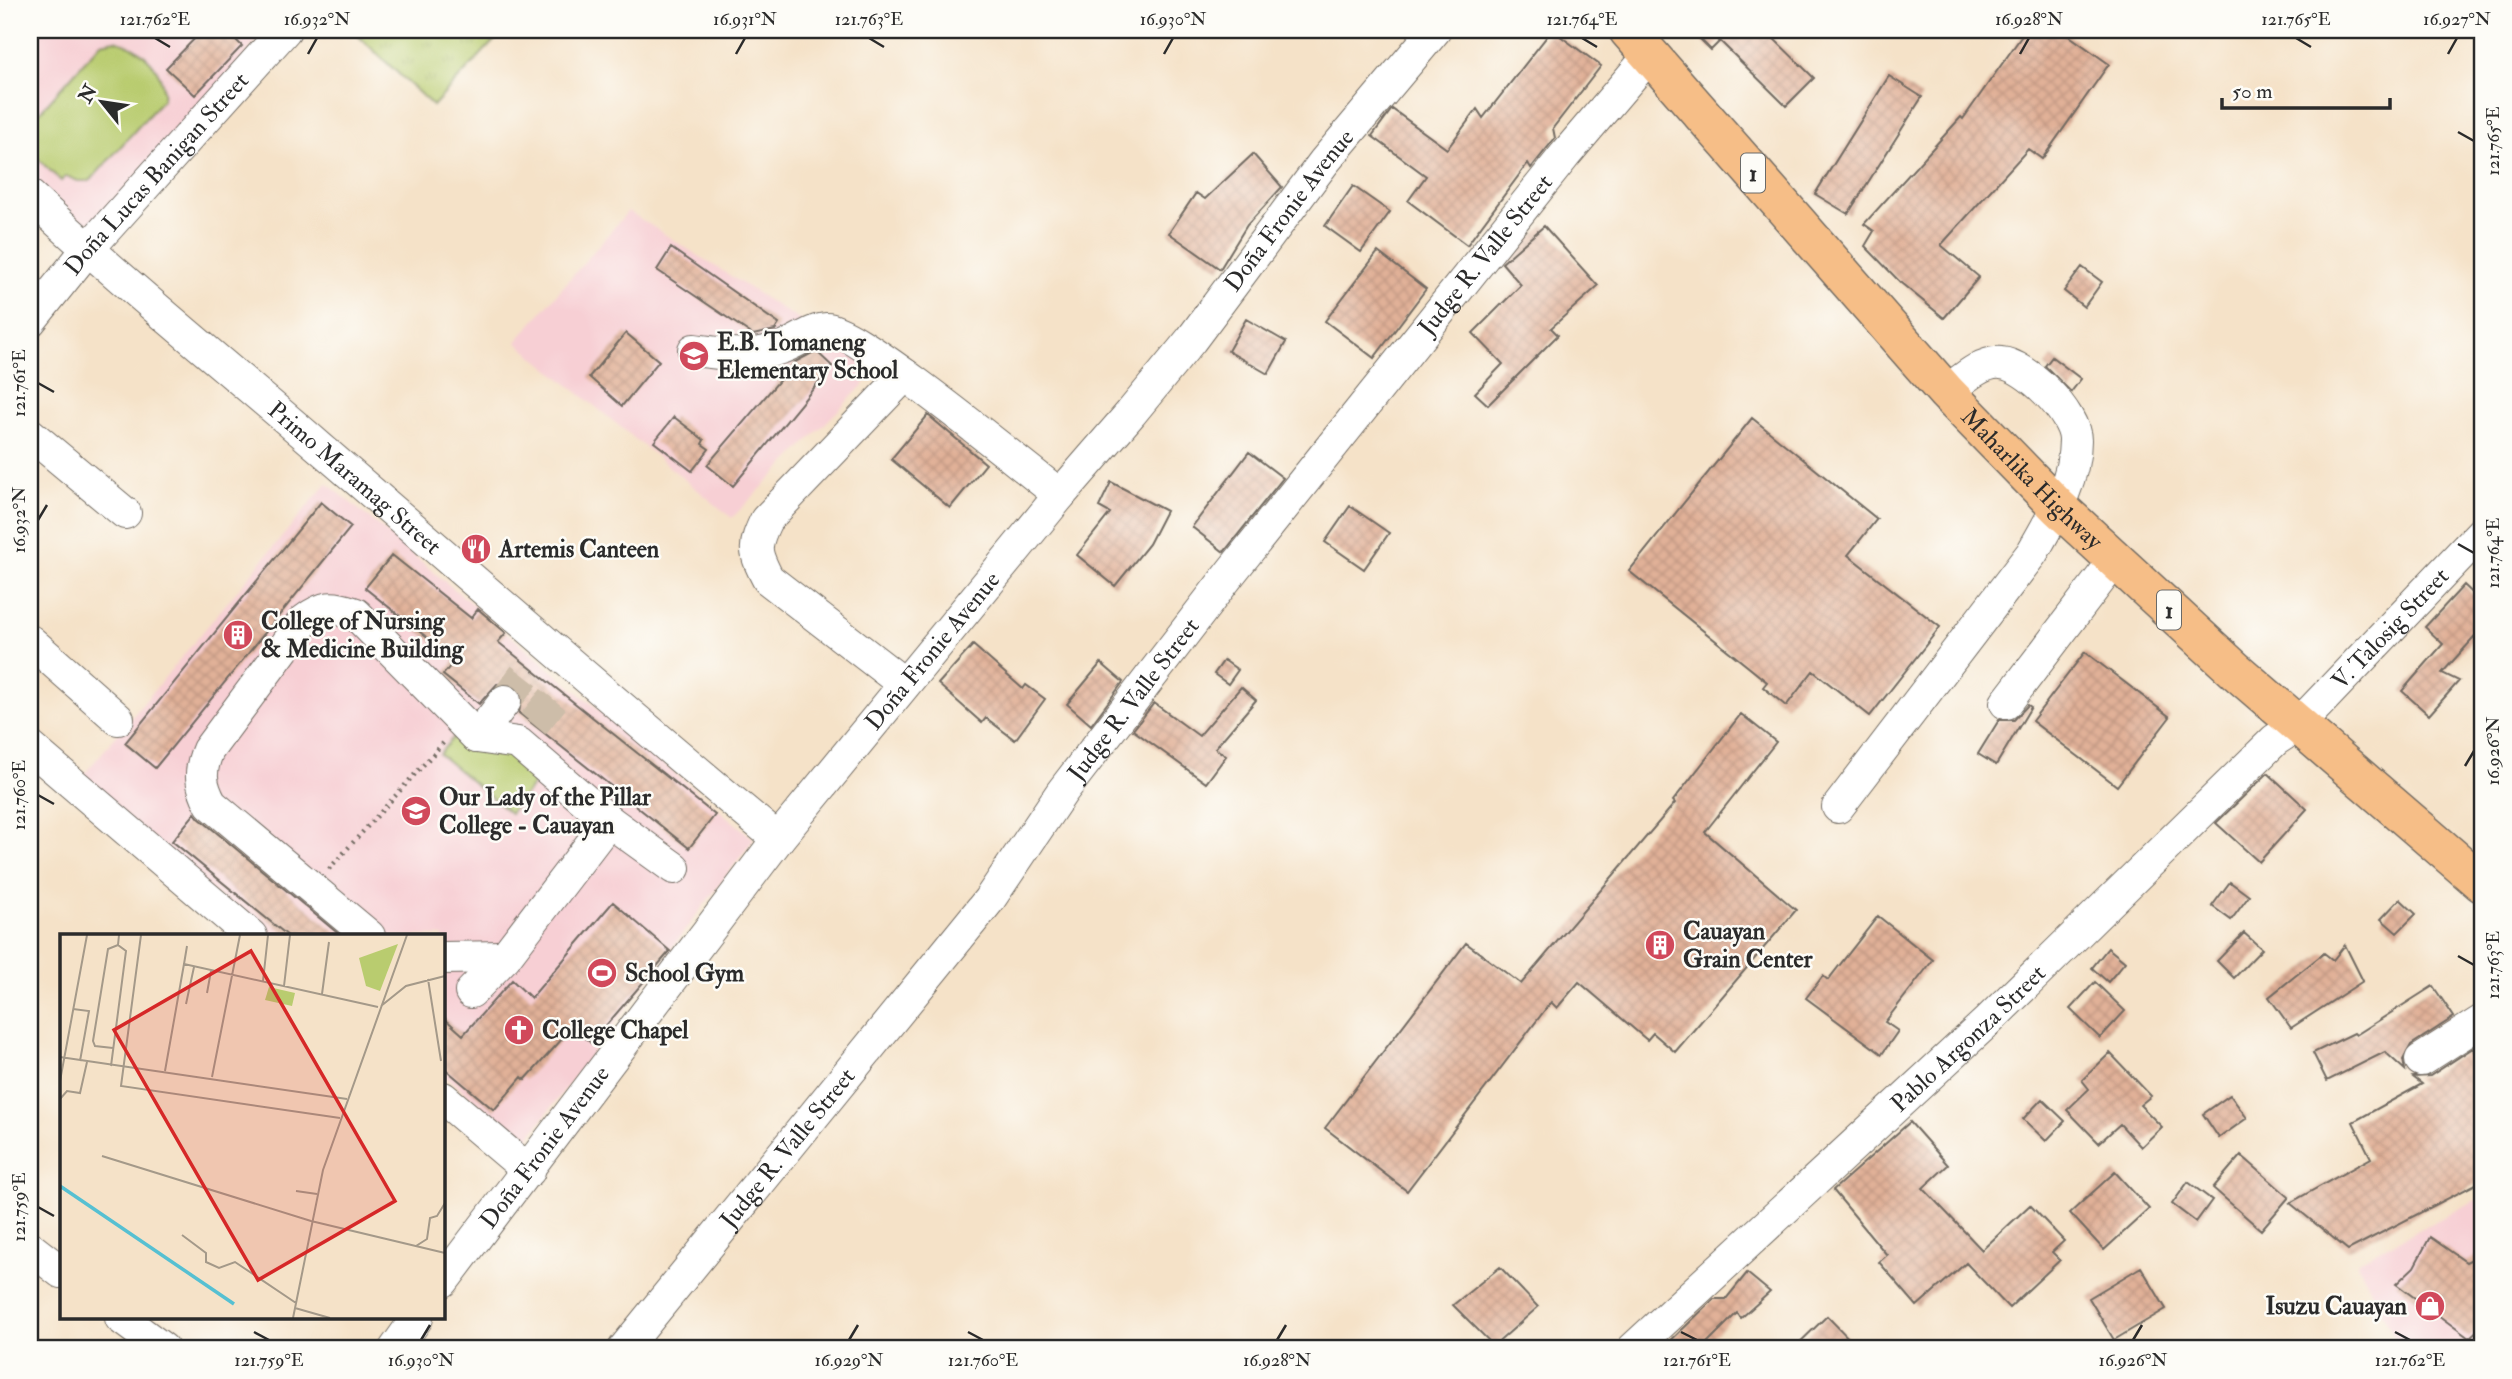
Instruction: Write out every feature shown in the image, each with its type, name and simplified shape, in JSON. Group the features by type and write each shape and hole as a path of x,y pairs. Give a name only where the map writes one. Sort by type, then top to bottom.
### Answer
{"highway":[{"name":"Maharlika Highway","path":"1639,42 1945,393 2058,507 2298,725 2482,883"}],"street":[{"name":"Doña Fronie Avenue","path":"444,1280 478,1232 529,1171 778,839 1191,340 1324,162 1435,30"},
{"name":"Doña Lucas Banigan Street","path":"30,321 87,250 276,33"},
{"name":"Judge R. Valle Street","path":"624,1349 989,900 1062,792 1240,561 1564,155 1639,42"},
{"name":"Primo Maramag Street","path":"30,196 87,250 306,436 539,657 778,839"},
{"path":"694,350 741,356 757,355 829,329 847,334 905,375 1060,495"},
{"path":"1839,807 2032,553 2058,507 2073,467 2076,437 2071,417 2058,402 2015,367 2001,363 1986,366 1945,393"},
{"path":"904,684 768,579 756,556 756,542 766,520 905,375"},
{"path":"30,434 125,513"},
{"name":"V. Talosig Street","path":"2298,725 2482,532"},
{"path":"2006,703 2115,561"},
{"path":"367,934 211,804 201,781 201,766 208,750 304,621 320,609 335,607 356,614 470,729 525,733 609,821 674,868"},
{"path":"30,640 118,719"},
{"path":"470,729 505,701"},
{"name":"Pablo Argonza Street","path":"1633,1349 1989,1021 2275,740 2298,725"},
{"path":"30,747 249,934"},
{"path":"471,992 505,957 609,821"},
{"path":"444,958 505,957"},
{"path":"2421,1060 2482,1021"},
{"path":"444,1099 529,1171"},
{"path":"30,1248 60,1271"},
{"path":"124,1320 163,1349"},
{"path":"394,1349 416,1320"}],"path":[{"path":"312,888 470,729"}],"shaded area":[{"path":"30,30 241,30 257,41 100,222 82,223 30,176"},
{"name":"E.B. Tomaneng Elementary School","path":"628,211 878,370 732,518 516,342"},
{"name":"Our Lady of the Pillar College - Cauayan","path":"327,483 754,839 526,1141 444,1076 444,934 265,934 76,784"},
{"name":"Isuzu Cauayan","path":"2482,1197 2482,1349 2400,1349 2357,1262"}],"green space":[{"path":"352,30 504,30 433,106"},
{"path":"115,40 134,48 150,61 161,79 163,99 90,181 78,181 66,176 61,181 32,153 35,148 30,139 30,123 101,43"},
{"path":"469,719 539,778 510,813 439,754"}],"building":[{"path":"203,30 226,30 242,46 195,95 166,68"},
{"path":"1552,30 1601,66 1553,128 1555,138 1531,168 1528,163 1467,245 1408,201 1426,176 1372,136 1392,109 1447,149 1477,109 1483,118"},
{"path":"1691,30 1765,30 1814,78 1786,106 1720,41 1711,50"},
{"path":"2026,30 2061,30 2109,64 2042,159 2028,149 1941,245 1979,277 1944,318 1901,283 1865,246 1874,231 1864,224 1961,117 1963,119"},
{"path":"1889,76 1922,97 1848,214 1815,194"},
{"path":"1253,154 1282,187 1247,225 1220,269 1169,233 1196,193 1205,199"},
{"path":"1353,186 1390,212 1361,252 1325,226"},
{"path":"1544,226 1598,286 1551,328 1558,335 1488,405 1475,393 1503,364 1473,333 1521,285 1502,263"},
{"path":"671,248 779,324 775,330 753,335 657,270"},
{"path":"1378,252 1426,289 1374,358 1325,321"},
{"path":"2082,267 2102,282 2084,307 2064,291"},
{"path":"1246,319 1286,342 1268,374 1228,351"},
{"path":"626,333 659,361 622,406 589,377"},
{"path":"816,351 832,366 733,486 707,465 795,362"},
{"path":"2052,357 2081,379 2071,392 2045,366"},
{"path":"928,415 986,464 950,508 891,459"},
{"path":"674,417 704,440 702,444 709,449 692,471 654,442"},
{"path":"1752,418 1877,519 1848,555 1940,627 1870,716 1813,671 1786,706 1763,687 1767,682 1629,571"},
{"path":"1249,452 1283,478 1224,552 1192,527"},
{"path":"1111,482 1166,511 1149,544 1115,586 1077,555 1110,513 1099,507"},
{"name":"College of Nursing & Medicine Building","path":"321,502 351,527 155,768 125,743"},
{"path":"1350,506 1389,533 1364,569 1325,542"},
{"path":"392,555 471,618 478,609 506,633 498,642 715,815 689,848 519,713 522,695 516,686 497,684 479,704 443,675 455,660 365,588"},
{"path":"2464,585 2482,602 2482,629 2442,673 2459,681 2429,715 2402,691 2443,644 2425,627"},
{"path":"973,645 1023,689 1026,685 1045,699 1015,740 986,718 982,723 938,684"},
{"path":"2085,652 2170,717 2117,786 2032,721"},
{"path":"1224,660 1238,670 1228,684 1214,674"},
{"path":"1101,663 1123,682 1091,725 1067,704"},
{"path":"1241,687 1256,700 1215,748 1226,756 1206,783 1133,730 1154,703 1199,736"},
{"path":"2028,705 2031,707 1996,765 1978,754 1999,720 2014,720"},
{"path":"1741,714 1776,742 1705,832 1796,910 1675,1052 1653,1033 1647,1040 1579,982 1557,1008 1551,1002 1407,1191 1325,1128 1466,943 1521,984 1675,803 1673,801"},
{"path":"2268,773 2307,809 2259,862 2216,823"},
{"path":"195,813 339,934 286,934 172,841"},
{"path":"2230,882 2249,896 2231,920 2212,906"},
{"path":"2400,899 2416,914 2397,933 2381,919"},
{"path":"613,902 670,951 591,1043 573,1027 525,1080 522,1077 494,1110 444,1068 444,1018 463,1035 512,980 531,998"},
{"path":"1878,916 1933,960 1885,1022 1898,1031 1882,1054 1806,998 1823,976 1828,980"},
{"path":"2244,933 2262,949 2234,978 2217,961"},
{"path":"2345,945 2363,981 2291,1028 2269,997 2324,953 2333,960"},
{"path":"2108,948 2125,962 2108,982 2092,968"},
{"path":"2095,982 2125,1011 2100,1038 2070,1009"},
{"path":"2433,986 2454,1017 2411,1045 2403,1060 2405,1070 2385,1052 2327,1081 2313,1053 2354,1033 2356,1035"},
{"path":"2473,1048 2482,1062 2482,1181 2348,1250 2290,1203 2371,1158 2353,1122 2422,1084 2413,1077 2430,1076"},
{"path":"2110,1053 2151,1096 2140,1105 2162,1127 2141,1147 2120,1124 2099,1143 2067,1110 2089,1089 2082,1080"},
{"path":"2230,1095 2247,1118 2219,1138 2203,1114"},
{"path":"2042,1099 2065,1121 2046,1141 2023,1119"},
{"path":"1910,1122 1948,1165 1923,1188 1982,1250 2030,1205 2064,1241 2052,1252 2060,1260 2009,1308 1966,1263 1917,1306 1879,1262 1887,1255 1833,1190"},
{"path":"2241,1155 2289,1197 2261,1230 2213,1188"},
{"path":"2115,1172 2149,1209 2104,1250 2070,1213"},
{"path":"2188,1182 2212,1200 2196,1222 2172,1204"},
{"path":"2430,1237 2466,1262 2482,1254 2482,1326 2469,1338 2396,1284 2414,1267"},
{"path":"1500,1267 1538,1307 1494,1346 1453,1305"},
{"path":"2141,1267 2166,1309 2114,1340 2089,1298"},
{"path":"1747,1273 1770,1292 1741,1318 1737,1313 1701,1349 1662,1349 1714,1299 1726,1299"},
{"path":"1827,1316 1859,1349 1793,1349"}],"tunnel":[{"path":"505,701 530,668"},
{"path":"533,724 560,691"}],"place":[{"name":"E.B. Tomaneng Elementary School","path":"694,356"},
{"name":"Artemis Canteen","path":"476,549"},
{"name":"College of Nursing & Medicine Building","path":"238,635"},
{"name":"Our Lady of the Pillar College - Cauayan","path":"416,811"},
{"name":"Cauayan Grain Center","path":"1660,945"},
{"name":"School Gym","path":"602,973"},
{"name":"College Chapel","path":"519,1030"},
{"name":"Isuzu Cauayan","path":"2430,1306"}]}
